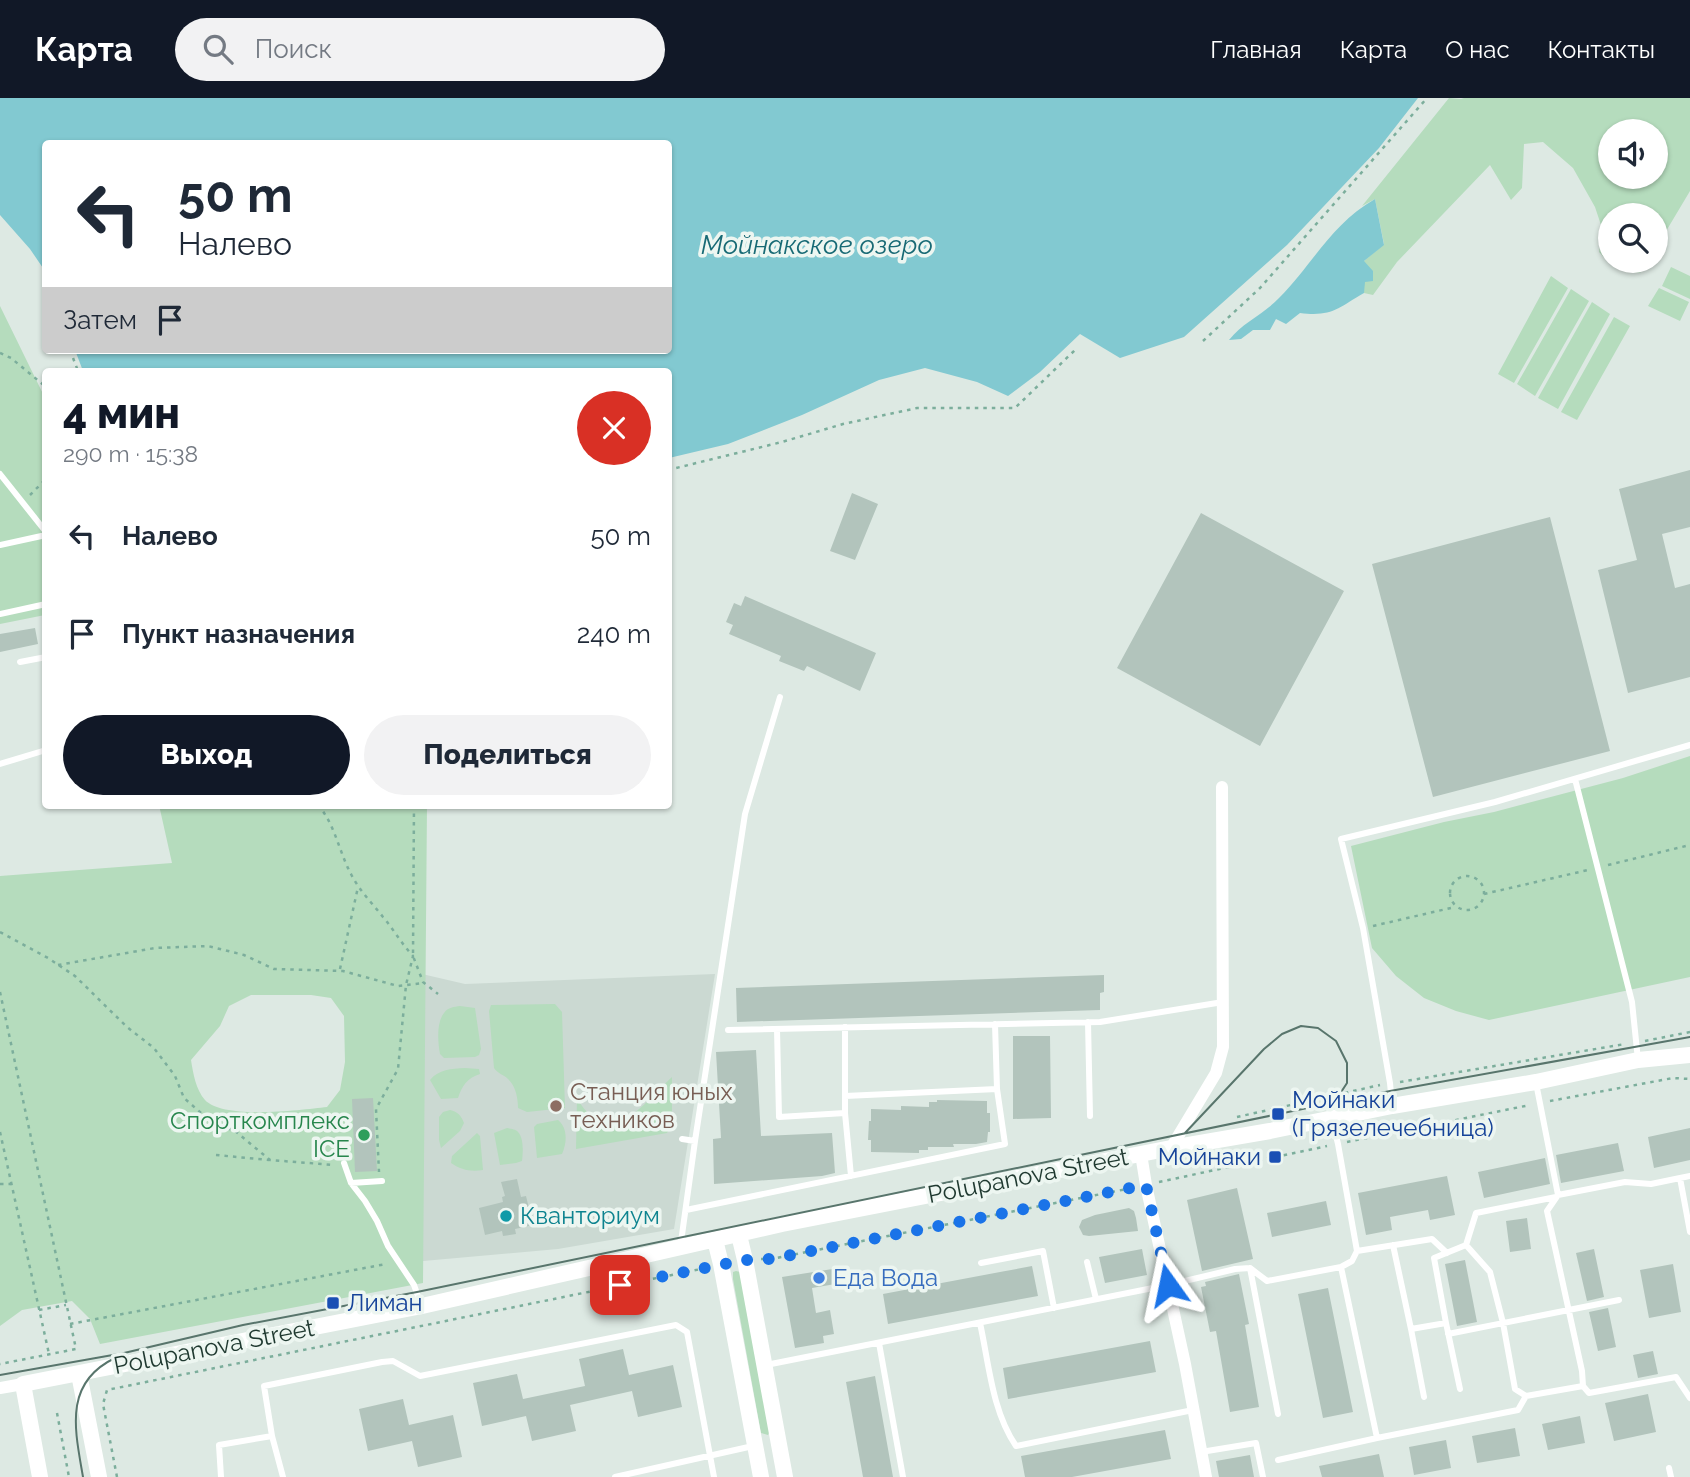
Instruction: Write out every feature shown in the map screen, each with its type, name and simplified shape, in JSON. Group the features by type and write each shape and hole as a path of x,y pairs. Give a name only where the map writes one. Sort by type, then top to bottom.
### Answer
{"street":[{"path":"1171,1148 1216,1073 1223,1048 1222,787"},
{"name":"Polupanova Street","path":"0,1388 422,1306 782,1224 1392,1106 1536,1082 1638,1060 1690,1055"},
{"path":"1141,1154 1205,1477"},
{"path":"739,1235 785,1477"},
{"path":"715,1240 761,1477"},
{"path":"79,1374 99,1477"},
{"path":"23,1384 40,1477"},
{"path":"755,1446 778,1442"}],"lane":[{"path":"0,474 42,529"},
{"path":"0,545 42,535"},
{"path":"0,614 42,605"},
{"path":"20,662 42,658"},
{"path":"679,1247 745,814 780,697"},
{"path":"1392,1106 1363,928 1341,839 1494,802 1690,745"},
{"path":"0,764 42,751"},
{"path":"1575,779 1632,1002 1638,1060"},
{"path":"729,1030 1100,1022 1223,1003"},
{"path":"1088,1022 1090,1116"},
{"path":"685,1210 1005,1144 997,1089 995,1024"},
{"path":"845,1027 845,1113 851,1176"},
{"path":"777,1029 779,1116 845,1113"},
{"path":"1536,1082 1557,1196 1547,1211 1583,1386 1589,1393 1676,1377 1690,1398"},
{"path":"845,1096 997,1089"},
{"path":"764,1365 1168,1285 1235,1269 1250,1268 1267,1281 1341,1267 1352,1261 1357,1251 1332,1119"},
{"path":"682,1139 695,1141"},
{"path":"344,1163 351,1183 377,1221 387,1246 414,1285 422,1306"},
{"path":"1460,1389 1434,1258 1466,1245 1476,1213 1625,1182 1651,1184 1690,1176"},
{"path":"1680,1178 1690,1232"},
{"path":"351,1183 380,1182"},
{"path":"1357,1251 1432,1239 1447,1253"},
{"path":"1393,1245 1423,1397"},
{"path":"1466,1245 1490,1272 1515,1389 1525,1396 1583,1386"},
{"path":"981,1264 1043,1251 1054,1308"},
{"path":"1087,1262 1096,1299"},
{"path":"1341,1267 1377,1438"},
{"path":"1250,1268 1278,1414"},
{"path":"1448,1334 1619,1300"},
{"path":"980,1322 997,1408 1007,1434 1016,1446 1193,1410"},
{"path":"1410,1329 1446,1322"},
{"path":"283,1477 272,1436 264,1386 393,1361 420,1377 676,1325 687,1332 714,1477"},
{"path":"879,1343 903,1477"},
{"path":"1278,1460 1518,1410 1525,1396"},
{"path":"221,1477 219,1445 272,1436"},
{"path":"1201,1452 1256,1443 1263,1477"},
{"path":"615,1477 755,1446"},
{"path":"1669,1468 1671,1477"}],"path":[{"path":"1203,341 1260,288 1427,98"},
{"path":"672,469 844,424 917,408 1014,408 1075,350"},
{"path":"0,353 11,358 42,384"},
{"path":"22,502 42,484"},
{"path":"322,809 358,887 413,956 424,983 438,994"},
{"path":"380,1182 376,1110 398,1069 406,985 413,956 414,809"},
{"path":"1363,928 1455,907 1471,911 1480,904 1484,894 1476,879 1465,876 1455,881 1449,891 1449,897 1455,907"},
{"path":"340,970 358,887"},
{"path":"0,932 75,976 127,1027 154,1048 175,1076 184,1098 217,1124 235,1130 270,1160"},
{"path":"58,965 155,948 208,946 244,955 274,969 340,970 398,986 424,983"},
{"path":"0,992 75,1349 0,1364"},
{"path":"1237,1116 1390,1083 1690,1032"},
{"path":"745,1260 771,1259 1146,1185 1540,1103 1673,1078 1690,1079"},
{"path":"0,1132 49,1355"},
{"path":"216,1155 334,1165 351,1183"},
{"path":"0,1184 11,1184"},
{"path":"70,1324 388,1264"},
{"path":"117,1477 103,1404 107,1390 721,1265"},
{"path":"39,1310 66,1305"},
{"path":"57,1413 69,1477"}],"shaded area":[{"name":"Станция юных техников","path":"422,974 465,984 715,974 674,1229 558,1249 412,1262"}],"green space":[{"path":"1449,98 1690,98 1690,191 1668,228 1668,203 1598,203 1598,216 1573,168 1543,142 1524,144 1522,188 1511,200 1490,165 1397,262 1373,295 1364,293 1364,261 1384,244 1375,199 1362,206"},
{"path":"1671,267 1690,276 1690,299 1662,286"},
{"path":"1551,276 1568,288 1514,383 1498,374"},
{"path":"1659,288 1689,302 1680,321 1648,306"},
{"path":"1571,289 1589,301 1535,396 1517,384"},
{"path":"1592,302 1610,314 1558,409 1538,398"},
{"path":"0,306 42,392 42,616 0,624"},
{"path":"1614,317 1630,326 1577,420 1561,412"},
{"path":"1690,756 1690,977 1489,1020 1424,998 1396,976 1372,948 1351,846 1623,778"},
{"path":"160,809 427,809 423,1283 100,1344 90,1319 72,1301 22,1310 0,1326 0,876 172,863","holes":["251,995 311,995 331,998 344,1016 345,1062 340,1090 327,1107 245,1112 228,1110 205,1100 197,1086 191,1060 220,1026 229,1006"]},
{"path":"555,1004 562,1012 565,1108 527,1112 518,1108 511,1082 494,1068 489,1011 491,1005"},
{"path":"460,1006 475,1008 481,1049 475,1057 444,1058 440,1054 438,1033 441,1017 447,1010"},
{"path":"479,1069 480,1074 466,1083 458,1098 441,1099 430,1080 441,1072"},
{"path":"672,1077 672,1124 667,1133 576,1149 577,1098 585,1110 596,1118 622,1120 641,1108"},
{"path":"450,1110 459,1114 464,1123 460,1131 441,1148 439,1117"},
{"path":"558,1120 564,1127 566,1136 562,1154 537,1158 534,1127"},
{"path":"507,1128 516,1130 520,1135 523,1146 522,1161 500,1165 494,1133"},
{"path":"477,1133 480,1136 483,1170 466,1170 451,1163 452,1156"},
{"path":"733,1272 740,1272 770,1431 768,1435 761,1433 733,1279"}],"water":[{"name":"Мойнакское озеро","path":"0,98 1418,98 1379,148 1287,245 1184,337 1120,358 1080,334 1040,372 1008,396 977,382 925,368 879,380 802,415 728,444 672,457 672,368 82,368 77,354 672,354 672,140 42,140 42,267 0,215"},
{"path":"1375,199 1384,245 1364,261 1373,271 1373,281 1365,282 1364,293 1334,310 1320,314 1300,313 1286,324 1276,319 1270,330 1253,330 1241,339 1229,340 1279,298 1346,220"}],"building":[{"path":"1690,470 1690,527 1662,534 1675,588 1690,584 1690,677 1628,693 1598,570 1637,560 1619,489"},
{"path":"852,493 878,504 855,560 830,551"},
{"path":"1201,513 1344,591 1260,746 1117,668"},
{"path":"1550,517 1610,751 1433,797 1372,564"},
{"path":"745,596 876,653 860,691 807,666 804,671 779,661 781,656 729,634 733,625 726,622 734,603 741,606"},
{"path":"35,628 38,644 0,652 0,634"},
{"path":"1104,975 1100,1010 737,1022 736,988"},
{"path":"1013,1036 1050,1036 1051,1118 1013,1119"},
{"path":"756,1050 761,1136 832,1133 835,1173 714,1184 713,1139 721,1138 716,1052"},
{"name":"Спорткомплекс ICE","path":"373,1098 377,1171 355,1172 352,1099"},
{"path":"987,1101 990,1132 987,1142 953,1144 954,1147 928,1147 928,1150 919,1150 919,1153 871,1152 871,1140 868,1140 871,1109 929,1107 929,1102"},
{"path":"1690,1128 1690,1160 1654,1168 1648,1137"},
{"path":"1618,1143 1624,1171 1561,1183 1556,1155"},
{"path":"1545,1158 1550,1184 1484,1198 1478,1172"},
{"path":"1447,1176 1455,1215 1430,1220 1428,1210 1390,1217 1392,1230 1366,1235 1358,1193"},
{"name":"Кванториум","path":"517,1179 521,1197 526,1196 533,1225 515,1229 516,1234 503,1236 502,1231 485,1235 479,1208 503,1202 502,1197 505,1196 501,1182"},
{"path":"1237,1188 1253,1259 1202,1271 1187,1200"},
{"path":"1326,1201 1331,1225 1272,1237 1267,1213"},
{"path":"1129,1208 1134,1211 1138,1231 1089,1236 1083,1235 1079,1227 1082,1220 1095,1215"},
{"path":"1527,1218 1531,1249 1510,1252 1506,1221"},
{"path":"1142,1249 1147,1275 1105,1283 1099,1257"},
{"path":"1594,1249 1604,1297 1587,1301 1576,1253"},
{"path":"1465,1260 1477,1322 1457,1326 1445,1264"},
{"path":"1673,1264 1681,1312 1649,1318 1640,1270"},
{"path":"1032,1266 1038,1296 888,1324 883,1294"},
{"path":"845,1267 847,1282 812,1288 816,1313 830,1310 834,1334 823,1336 824,1343 795,1348 782,1277"},
{"path":"1239,1274 1249,1324 1245,1325 1259,1407 1230,1412 1216,1331 1210,1332 1201,1287 1206,1286 1205,1282"},
{"path":"1328,1288 1353,1412 1323,1418 1298,1294"},
{"path":"1608,1308 1616,1347 1598,1351 1589,1312"},
{"path":"1150,1341 1156,1372 1008,1399 1003,1368"},
{"path":"623,1349 629,1375 673,1365 682,1407 638,1417 632,1391 570,1405 576,1431 532,1441 526,1416 482,1426 473,1383 517,1374 523,1399 585,1386 579,1359"},
{"path":"1653,1351 1658,1374 1638,1378 1633,1355"},
{"path":"875,1376 893,1477 863,1477 846,1382"},
{"path":"1648,1394 1656,1432 1614,1441 1605,1403"},
{"path":"403,1399 409,1425 453,1415 462,1457 418,1467 412,1441 368,1451 359,1409"},
{"path":"1580,1416 1585,1443 1548,1450 1542,1424"},
{"path":"1515,1428 1520,1456 1477,1463 1472,1436"},
{"path":"1165,1430 1171,1459 1072,1477 1025,1477 1021,1456"},
{"path":"1446,1440 1451,1468 1414,1475 1409,1447"},
{"path":"1379,1454 1384,1477 1322,1477 1319,1466"},
{"path":"1250,1455 1254,1477 1219,1477 1216,1461"}],"tram line":[{"path":"1185,1133 1264,1049 1282,1034 1301,1026 1318,1028 1336,1041 1347,1063 1347,1083 1334,1103"},
{"path":"0,1375 124,1353 243,1325 417,1292 1390,1091 1690,1037"},
{"path":"83,1477 76,1425 80,1394 98,1368 115,1358"}],"place":[{"name":"Станция юных техников","path":"556,1106"},
{"name":"Мойнаки (Грязелечебница)","path":"1278,1114"},
{"name":"Спорткомплекс ICE","path":"364,1135"},
{"name":"Мойнаки","path":"1275,1157"},
{"name":"Кванториум","path":"506,1216"},
{"name":"Еда Вода","path":"819,1278"},
{"name":"Лиман","path":"333,1303"}],"route":[{"path":"620,1285 745,1260 771,1259 1146,1185 1168,1285"}]}
